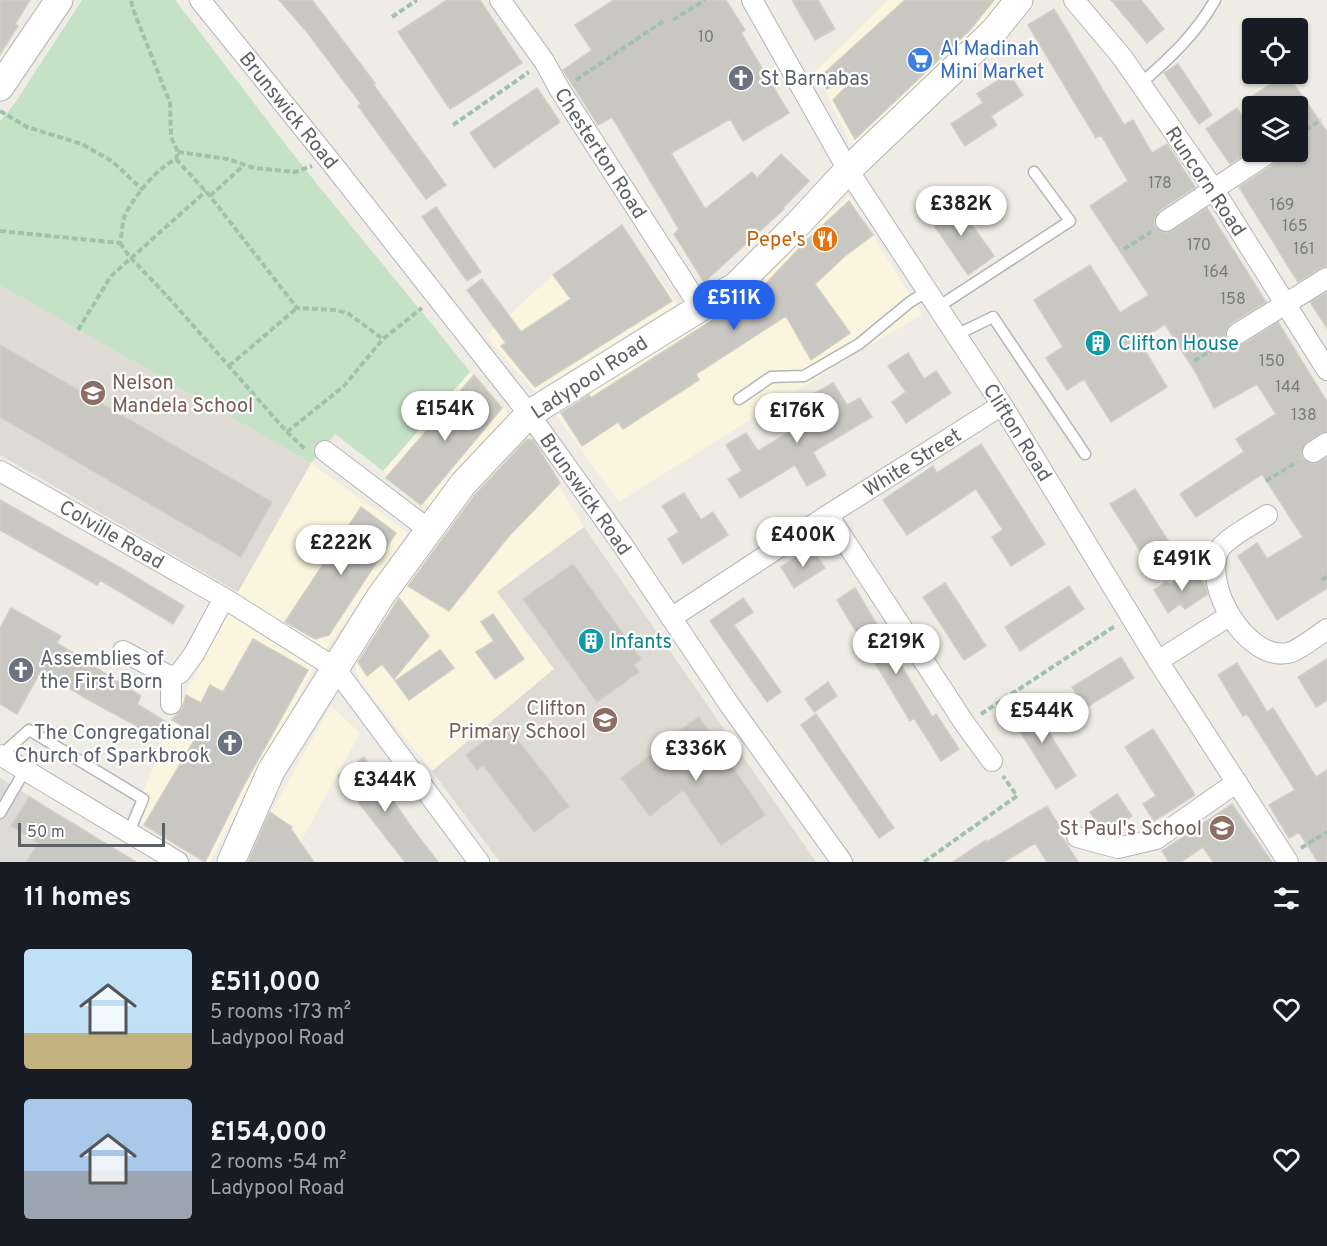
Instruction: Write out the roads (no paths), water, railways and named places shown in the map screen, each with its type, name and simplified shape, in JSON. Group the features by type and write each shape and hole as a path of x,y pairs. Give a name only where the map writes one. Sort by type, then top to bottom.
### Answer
{"street":[{"path":"0,87 59,0"},
{"name":"Brunswick Road","path":"200,0 530,414 729,704 842,862"},
{"name":"Chesterton Road","path":"500,0 544,61 560,90 700,307"},
{"name":"Clifton Road","path":"752,0 848,170 1002,405 1158,661 1287,860"},
{"name":"Ladypool Road","path":"231,862 271,771 380,597 463,484 530,414 737,285 848,170 994,31 1019,0"},
{"name":"Runcorn Road","path":"1074,0 1122,57 1214,190 1327,370"},
{"path":"1166,222 1255,162"},
{"path":"1238,334 1327,278"},
{"name":"White Street","path":"671,618 1002,405"},
{"path":"325,451 428,530"},
{"name":"Colville Road","path":"0,471 224,598 335,668"},
{"path":"828,515 965,724 992,761"},
{"path":"1267,515 1220,548 1216,562 1218,587 1229,616 1251,640 1269,652 1289,653 1327,629"},
{"path":"171,677 180,673 194,654 224,598"},
{"path":"1158,661 1229,616"},
{"path":"123,651 171,677"},
{"path":"335,668 479,862"},
{"path":"171,677 171,704"},
{"path":"0,756 178,862"},
{"path":"1077,837 1115,855 1156,838 1237,782"}],"lane":[{"path":"1140,84 1186,41 1215,0"},
{"path":"739,399 771,376 804,375 860,344 910,302 933,299 1070,221 1034,172"},
{"path":"956,336 993,317 1085,454"},
{"path":"0,756 29,730 143,799 129,832"},
{"path":"0,813 25,770"}],"place":[{"name":"Al Madinah Mini Market","path":"920,60"},
{"name":"St Barnabas","path":"741,78"},
{"name":"Pepe's","path":"825,239"},
{"name":"Clifton House","path":"1098,343"},
{"name":"Nelson Mandela School","path":"93,393"},
{"name":"Infants","path":"591,641"},
{"name":"Assemblies of the First Born","path":"21,670"},
{"name":"Clifton Primary School","path":"605,720"},
{"name":"The Congregational Church of Sparkbrook","path":"230,743"},
{"name":"St Paul's School","path":"1222,828"}]}
